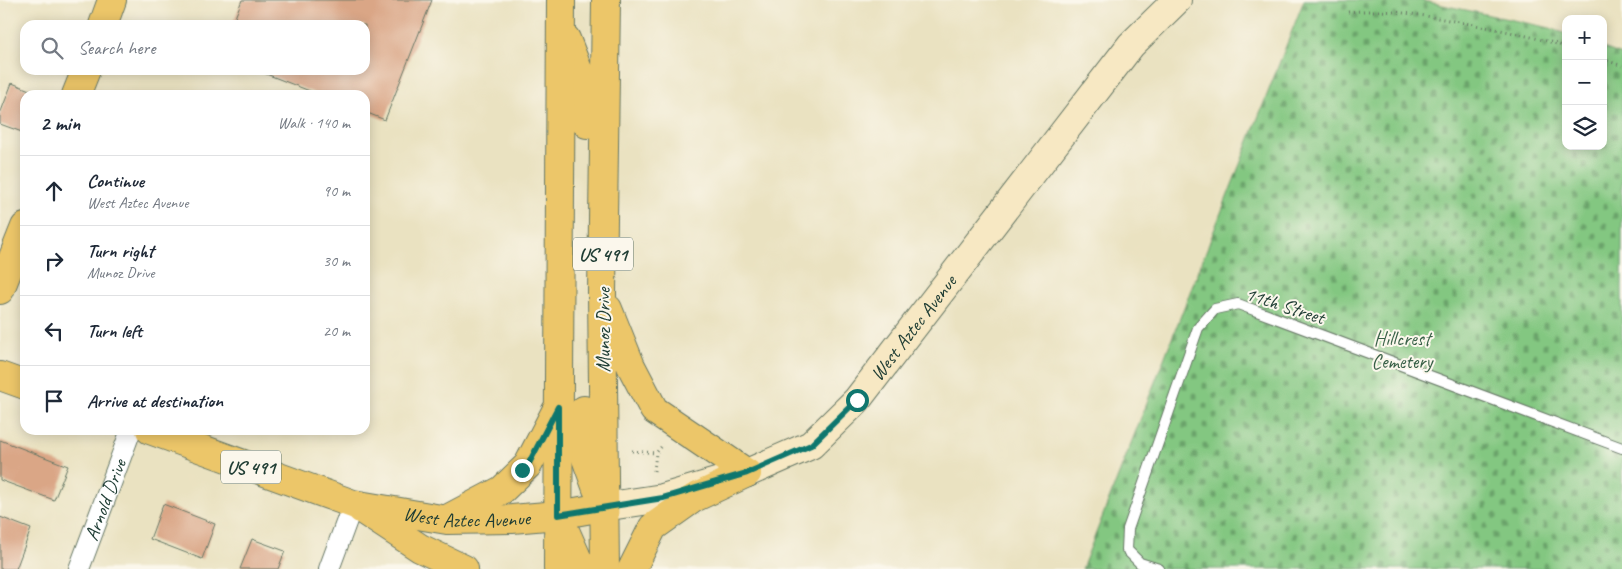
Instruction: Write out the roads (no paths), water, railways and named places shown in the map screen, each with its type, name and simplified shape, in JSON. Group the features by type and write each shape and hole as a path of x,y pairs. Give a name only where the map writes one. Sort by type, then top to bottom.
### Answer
{"main road":[{"path":"105,20 112,0"},
{"name":"Munoz Drive","path":"605,569 602,293 606,0"},
{"name":"West Aztec Avenue","path":"164,435 353,504 446,520 512,519 558,515 663,498 747,473 811,445 857,400 1131,45 1177,0"},
{"path":"561,12 586,90 588,144 584,454 603,507"},
{"name":"US 491","path":"446,520 502,490 528,465 558,407 561,12"},
{"path":"78,90 84,75"},
{"path":"0,290 20,240"},
{"path":"602,293 631,366 654,410 747,473"},
{"path":"0,376 20,383"},
{"path":"558,407 558,569"},
{"path":"632,569 654,527 694,498 747,473"},
{"path":"353,504 420,548 464,569"},
{"path":"558,515 582,569"}],"street":[{"name":"Arnold Drive","path":"80,569 129,435"},
{"path":"329,569 353,504"}],"lane":[{"name":"11th Street","path":"1159,569 1140,563 1127,550 1128,529 1198,328 1215,310 1238,304 1622,448"}],"park label":[{"name":"Hillcrest Cemetery","path":"1402,350"}]}
